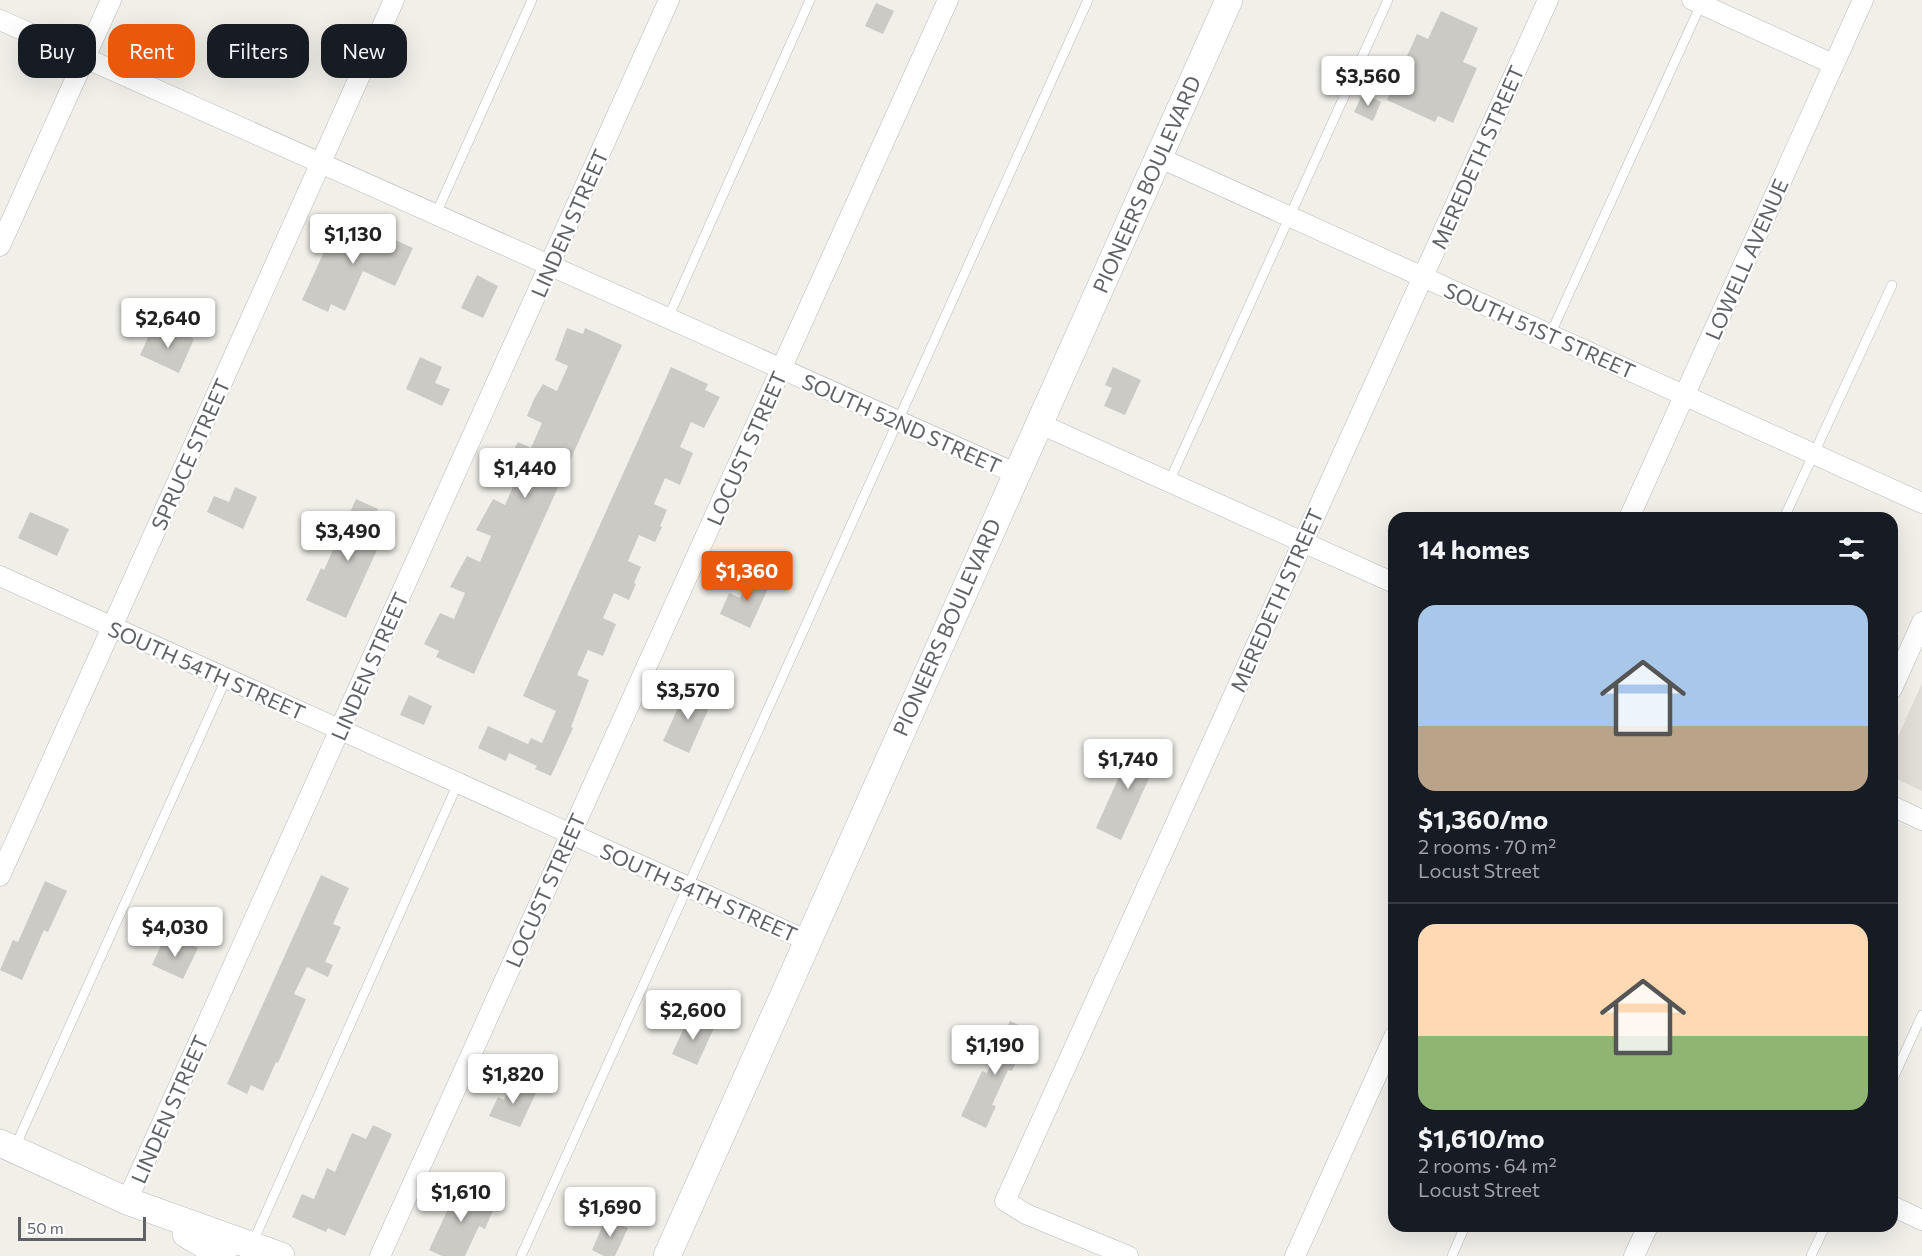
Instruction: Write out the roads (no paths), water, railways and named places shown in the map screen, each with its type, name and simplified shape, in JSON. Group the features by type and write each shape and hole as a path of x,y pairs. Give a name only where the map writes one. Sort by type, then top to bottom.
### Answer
{"main road":[{"name":"PIONEERS BOULEVARD","path":"667,1256 1226,1"},
{"path":"7,1146 127,1201 281,1256"},
{"path":"127,1201 223,1256"}],"street":[{"path":"96,33 111,0"},
{"name":"SPRUCE STREET","path":"0,876 394,0"},
{"name":"LINDEN STREET","path":"127,1201 669,0"},
{"name":"LOCUST STREET","path":"380,1256 948,0"},
{"name":"MEREDETH STREET","path":"1128,1256 1026,1215 1005,1201 1548,0"},
{"name":"LOWELL AVENUE","path":"1632,512 1863,0"},
{"path":"1699,1 1833,64"},
{"name":"SOUTH 52ND STREET","path":"0,20 18,28"},
{"name":"SOUTH 52ND STREET","path":"96,62 435,216 1015,473"},
{"path":"0,246 76,78"},
{"name":"SOUTH 51ST STREET","path":"1158,157 1922,503"},
{"path":"1038,423 1388,581"},
{"name":"SOUTH 54TH STREET","path":"0,576 808,941"},
{"path":"1898,676 1922,622"},
{"path":"1898,809 1922,820"},
{"path":"1295,1256 1388,1050"},
{"path":"1898,1209 1922,1220"},
{"path":"1634,1256 1645,1232"}],"lane":[{"path":"435,216 532,0"},
{"path":"668,318 810,0"},
{"path":"521,1256 1088,0"},
{"path":"1169,482 1388,0"},
{"path":"1550,335 1699,1"},
{"path":"1787,512 1892,285"},
{"path":"7,1146 226,679"},
{"path":"251,1245 458,783"},
{"path":"1898,1067 1922,1015"},
{"path":"1452,1256 1462,1232"},
{"path":"1811,1256 1822,1232"}]}
